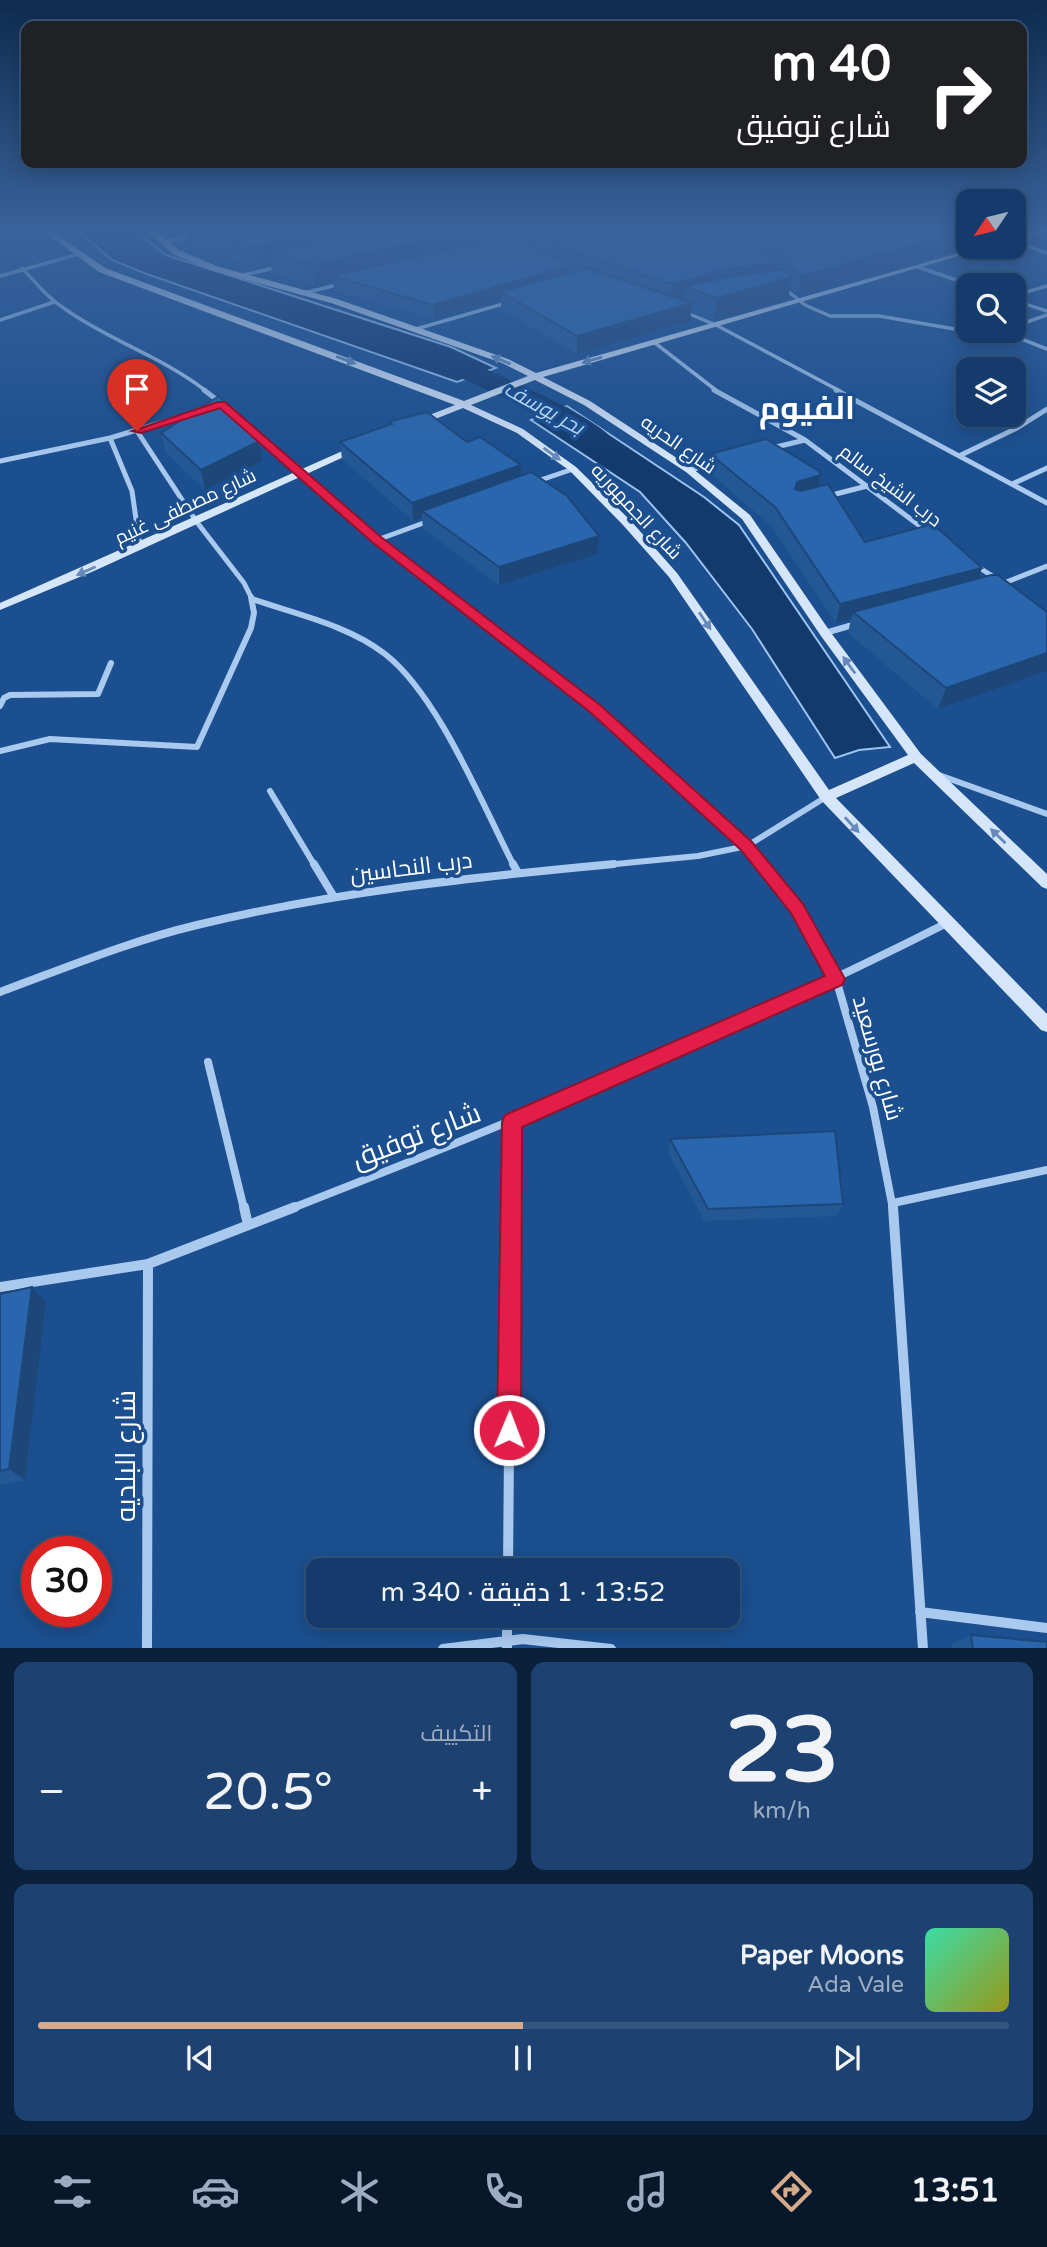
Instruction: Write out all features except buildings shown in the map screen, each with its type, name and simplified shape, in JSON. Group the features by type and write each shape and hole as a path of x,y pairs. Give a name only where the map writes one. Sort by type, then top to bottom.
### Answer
{"street":[{"path":"0,320 42,306"},
{"name":"شارع بورسعيد","path":"61,306 179,370 300,470 377,540 595,709 747,846 797,909 836,979 873,1107 893,1203 923,1648"},
{"name":"شارع الجمهوريه","path":"198,306 462,404 520,431 573,468 628,523 673,575 826,797 1047,1024"},
{"name":"شارع الحريه","path":"344,306 505,361 587,403 689,470 746,517 825,633 916,757 1047,883"},
{"path":"416,329 498,306"},
{"path":"676,306 673,307 716,325 1047,503"},
{"path":"400,430 536,376 780,306"},
{"path":"807,306 831,317 905,318 956,330"},
{"path":"1031,306 1047,313"},
{"path":"1026,322 1047,313"},
{"path":"1026,341 1047,349"},
{"name":"درب الشيخ سالم","path":"655,343 721,396 805,440 937,538"},
{"path":"0,461 110,438 222,404"},
{"path":"961,455 1017,428 1047,409"},
{"path":"0,751 50,739 197,747 251,628 254,613 252,599 244,583 196,521 137,431"},
{"path":"110,438 124,462 134,488 139,516 140,547"},
{"path":"766,450 805,440"},
{"name":"شارع مصطفى غنيم","path":"0,607 140,547 300,470 362,445"},
{"path":"689,470 727,460"},
{"path":"534,483 573,468"},
{"path":"1012,484 1047,468"},
{"path":"820,498 867,486"},
{"path":"377,540 442,516"},
{"path":"970,561 1004,584"},
{"path":"991,587 1047,566"},
{"path":"252,599 351,634 384,653 406,674 434,712 518,873"},
{"path":"825,633 864,622"},
{"path":"0,706 4,698 10,695 98,694 111,663"},
{"path":"826,797 916,757"},
{"path":"933,773 1047,814"},
{"path":"270,791 334,897"},
{"name":"درب النحاسين","path":"0,992 143,940 195,925 334,897 518,873 698,856 747,846 826,797"},
{"name":"شارع توفيق","path":"0,1287 148,1264 512,1122 836,979 947,923"},
{"path":"208,1062 248,1225"},
{"path":"508,1558 512,1122"},
{"path":"893,1203 1047,1170"},
{"name":"شارع البلديه","path":"147,1648 148,1264"},
{"path":"920,1612 1047,1628"},
{"path":"443,1648 507,1645 523,1639 611,1648"}],"water":[{"path":"238,306 324,306 451,347 496,368 457,382"},
{"path":"567,406 704,497 739,525 890,747 859,750 835,758 752,629 686,543 640,492 531,420"}],"waterway":[{"name":"بحر يوسف","path":"428,355 515,393 598,438"}],"district":[{"name":"الفيوم","path":"807,408"}],"route":[{"path":"137,431 222,404 377,540 517,645 595,709 747,846 797,909 836,979 512,1122 509,1430"}]}
